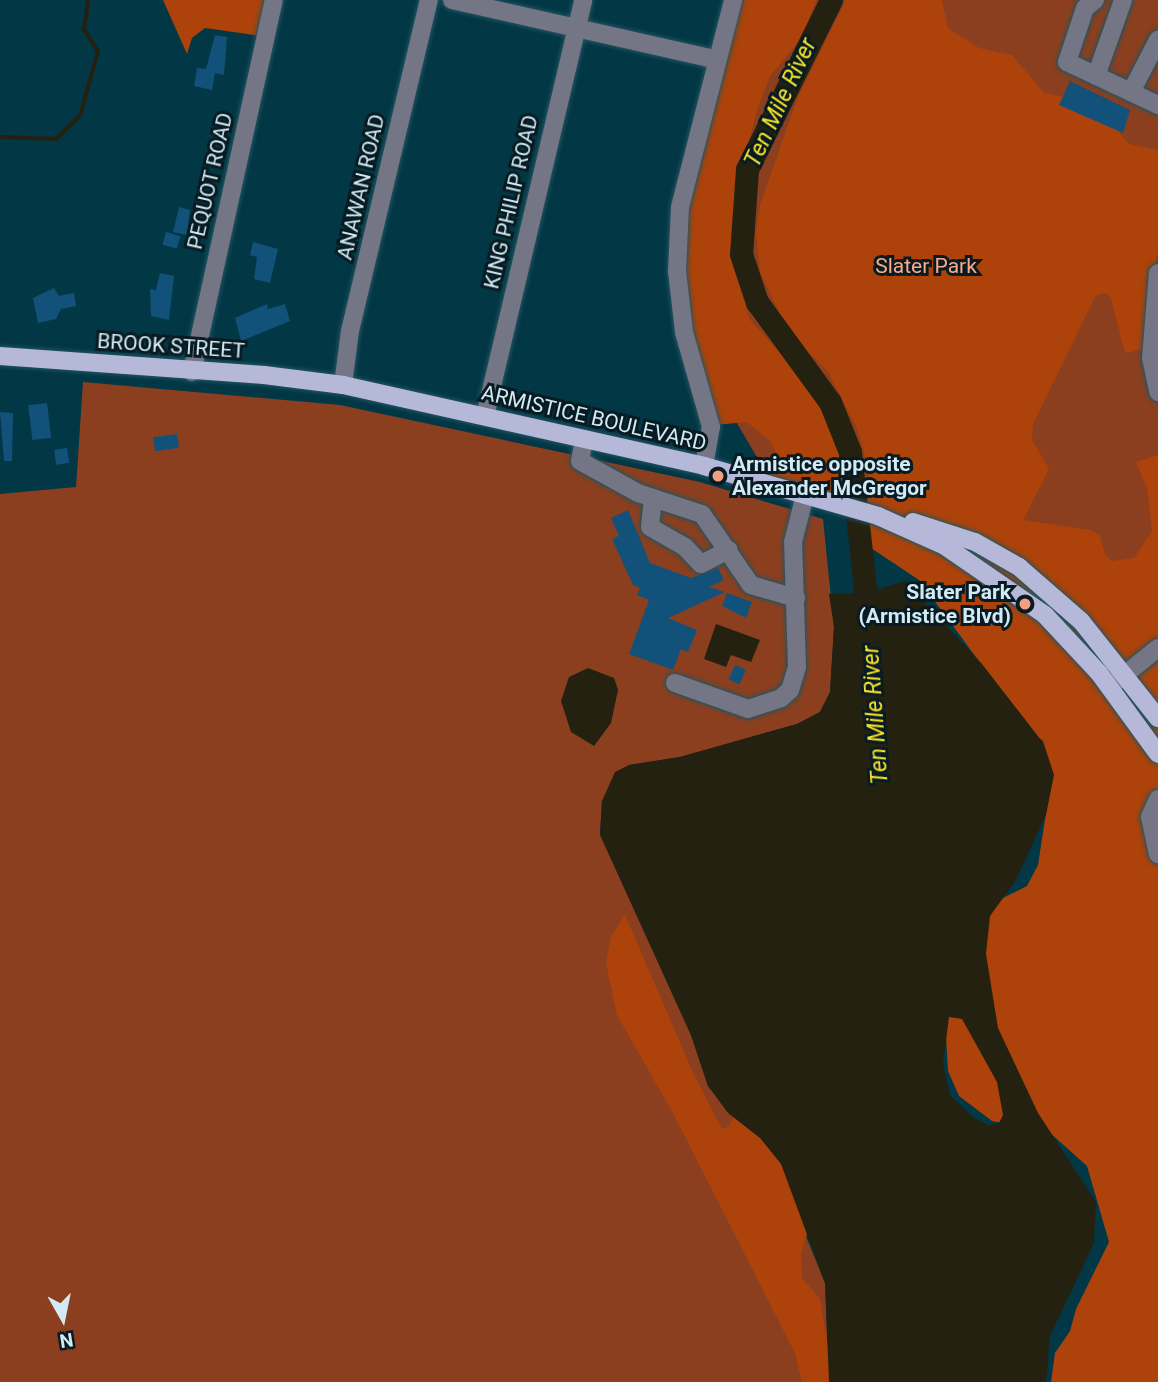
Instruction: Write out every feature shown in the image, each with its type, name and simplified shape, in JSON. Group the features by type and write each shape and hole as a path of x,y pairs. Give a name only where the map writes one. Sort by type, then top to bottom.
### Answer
{"main road":[{"name":"BROOK STREET","path":"0,356 192,372 264,374 340,385"},
{"name":"ARMISTICE BOULEVARD","path":"340,385 704,466 878,516 932,526 996,551 1064,604 1125,671 1158,718"},
{"name":"ARMISTICE BOULEVARD","path":"878,516 945,546 1019,593 1045,615 1109,687 1157,749"}],"street":[{"name":"PEQUOT ROAD","path":"192,372 274,0"},
{"name":"ANAWAN ROAD","path":"340,385 429,0"},
{"path":"452,0 715,59"},
{"name":"KING PHILIP ROAD","path":"485,416 583,0"},
{"path":"704,466 711,427 684,332 678,248 685,177 733,0"},
{"path":"1094,0 1085,8 1066,57 1067,62 1158,105"},
{"path":"1096,76 1124,0"},
{"path":"1131,93 1158,40"},
{"path":"1158,273 1151,327 1158,392"},
{"path":"584,439 580,461 653,498 702,514 751,585 796,598"},
{"path":"674,683 740,708 781,698 795,681 797,667 793,542 797,492"},
{"path":"653,498 650,527 685,547 701,564 729,550"},
{"path":"1109,687 1125,671 1158,648"},
{"path":"1158,799 1150,817 1158,854"}],"green space":[{"path":"163,0 269,0 261,36 205,28 192,38 187,54"},
{"path":"728,0 816,0 803,36 770,76 758,107 740,176 731,234 733,266 750,320 800,375 831,425 844,467 845,488 837,503 768,481 776,453 771,442 747,422 715,425 694,375 678,239"},
{"name":"Slater Park","path":"745,0 1158,0 1158,706 976,530 761,464 715,386"},
{"path":"846,0 942,0 948,28 979,48 1012,55 1044,93 1069,98 1112,124 1129,144 1158,150 1158,249 1148,312 1150,348 1125,353 1111,298 1106,293 1096,295 1033,424 1032,440 1049,469 1023,520 1091,530 1100,536 1105,555 1112,561 1134,558 1152,531 1147,488 1136,462 1158,455 1158,1382 1051,1382 1055,1353 1070,1331 1076,1309 1109,1242 1087,1166 1049,1132 992,1121 959,1096 948,1071 945,1019 979,910 1027,886 1038,865 1051,780 1043,741 1006,709 984,668 919,580 865,544 858,525 867,500 868,466 857,428 828,372 788,331 760,272 756,232 760,205 798,97"},
{"path":"83,382 340,405 700,482 823,519 834,627 830,692 820,712 797,724 680,757 629,765 602,801 600,834 691,1035 708,1086 760,1138 805,1234 825,1283 829,1382 0,1382 0,494 76,487"},
{"path":"625,915 693,1073 722,1129 728,1127 748,1094 772,1085 809,1228 801,1253 802,1278 820,1299 834,1382 802,1382 795,1353 673,1113 617,1015 606,963 611,937"}],"water":[{"path":"905,581 982,664 1044,744 1054,775 1046,815 1016,880 990,916 986,954 998,1028 1038,1113 1096,1202 1094,1243 1050,1336 1046,1382 829,1382 825,1283 781,1164 760,1138 728,1113 708,1086 691,1035 600,835 602,801 615,772 629,765 680,757 797,724 820,712 830,692 834,627 829,594 866,593","holes":["949,1017 962,1019 997,1082 1003,1115 999,1123 988,1125 974,1118 950,1095 943,1064"]},
{"path":"716,624 760,640 751,662 731,655 726,667 704,659"},
{"path":"588,668 614,678 618,690 611,723 594,746 571,732 561,701 569,677"}],"building":[{"path":"215,35 227,37 224,75 215,73 212,90 194,86 197,68 206,69"},
{"path":"1070,81 1130,110 1123,133 1059,105"},
{"path":"179,207 190,210 187,235 173,232"},
{"path":"166,232 180,236 177,249 162,244"},
{"path":"253,242 278,249 270,283 254,279 257,257 250,255"},
{"path":"160,273 174,276 169,320 151,316 150,289 156,290"},
{"path":"54,288 59,296 74,293 76,306 61,309 56,319 38,323 33,298"},
{"path":"267,304 268,309 285,304 290,321 241,341 235,318"},
{"path":"47,403 51,438 32,440 28,405"},
{"path":"0,412 13,413 12,461 4,461"},
{"path":"177,434 179,448 155,451 153,437"},
{"path":"67,448 69,463 56,465 54,450"},
{"path":"628,510 650,563 691,578 718,568 724,580 709,587 725,592 668,618 697,630 688,652 681,649 673,670 629,654 649,600 637,595 640,588 633,585 612,539 619,536 611,518"},
{"path":"727,593 752,602 746,618 722,606"},
{"path":"735,665 746,670 739,684 728,680"}],"waterway":[{"path":"0,137 56,139 80,116 98,52 84,30 88,0"},
{"name":"Ten Mile River","path":"831,0 747,169 741,254 757,302 830,402 850,452 869,624"}],"place":[{"name":"Armistice opposite Alexander McGregor","path":"718,476"},
{"name":"Slater Park (Armistice Blvd)","path":"1025,604"}]}
